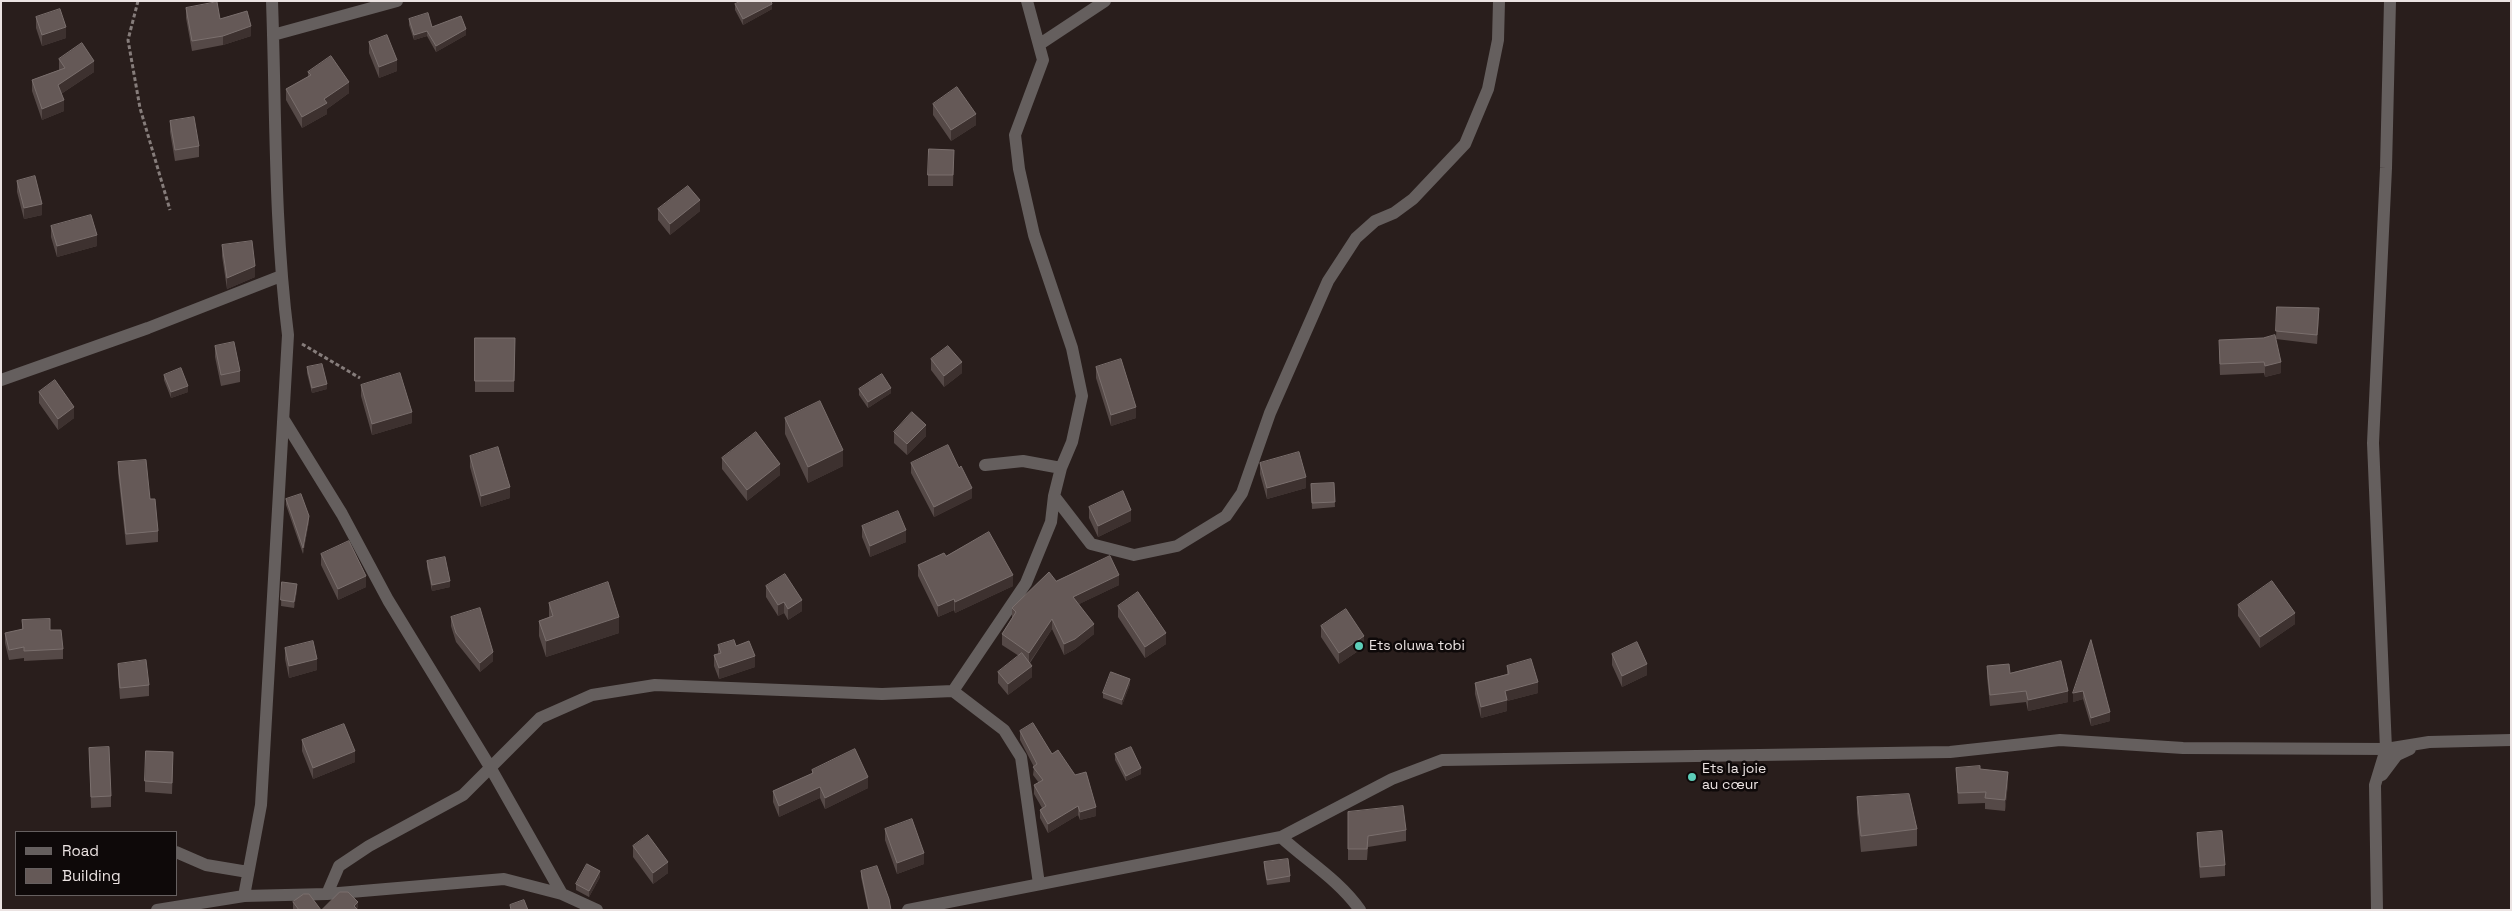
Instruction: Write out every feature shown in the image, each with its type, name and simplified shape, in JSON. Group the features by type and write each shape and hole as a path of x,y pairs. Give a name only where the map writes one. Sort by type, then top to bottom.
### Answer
{"street":[{"path":"244,896 261,805 288,335 281,276 275,173 272,1"},
{"path":"273,35 397,1"},
{"path":"953,691 1026,583 1051,522 1054,496 1061,468 1072,442 1082,396 1072,348 1034,235 1019,169 1015,135 1043,60 1027,1"},
{"path":"1040,44 1105,1"},
{"path":"1054,496 1091,544 1134,555 1177,546 1226,516 1242,493 1270,413 1328,281 1356,238 1375,221 1394,213 1413,200 1465,144 1488,89 1498,40 1499,1"},
{"path":"2377,910 2375,785 2386,749 2374,444 2386,168 2390,1"},
{"path":"1,380 148,328 281,276"},
{"path":"284,420 342,514 388,600 490,767 562,894"},
{"path":"985,465 1023,461 1061,468"},
{"path":"328,894 339,866 369,846 463,795 540,718 592,695 655,685 882,694 953,691 1004,730 1021,757 1039,884"},
{"path":"908,910 1281,837 1392,779 1442,760 1950,752 2060,740 2183,748 2386,749 2429,742 2511,740"},
{"path":"2375,785 2396,755 2429,742"},
{"path":"1281,837 1303,858 1347,891 1360,910"},
{"path":"178,853 206,865 248,872"},
{"path":"157,910 244,896 277,903 328,894 504,879 562,894 597,910"}],"path":[{"path":"138,1 128,40 140,108 170,210"},
{"path":"288,335 360,378"}],"building":[{"path":"742,1 771,1 772,4 743,19 735,4"},
{"path":"217,2 220,19 247,11 251,26 223,36 192,41 186,8"},
{"path":"60,9 66,27 42,35 36,17"},
{"path":"428,13 432,27 461,16 466,29 436,46 427,31 414,35 409,19"},
{"path":"387,35 397,60 379,67 369,42"},
{"path":"82,43 94,61 58,85 64,100 42,109 32,80 65,68 59,59"},
{"path":"331,56 349,82 324,99 327,103 302,117 286,89 311,75 308,72"},
{"path":"957,87 976,114 951,130 933,104"},
{"path":"194,117 199,146 175,150 170,121"},
{"path":"929,149 954,150 953,175 928,175"},
{"path":"35,176 42,204 24,208 17,181"},
{"path":"688,186 700,200 670,224 658,209"},
{"path":"91,215 97,235 57,246 51,226"},
{"path":"252,241 255,266 227,278 222,245"},
{"path":"2277,307 2319,308 2317,335 2276,331"},
{"path":"2275,335 2281,362 2265,366 2264,362 2220,364 2219,340 2263,338"},
{"path":"475,338 515,338 514,381 475,381"},
{"path":"234,342 240,371 221,375 215,346"},
{"path":"948,346 962,362 944,376 931,359"},
{"path":"1121,359 1136,407 1111,415 1096,367"},
{"path":"322,364 327,384 312,388 307,367"},
{"path":"181,368 188,386 171,392 164,375"},
{"path":"400,373 412,412 372,424 361,385"},
{"path":"882,374 891,388 868,402 859,389"},
{"path":"55,380 74,407 58,419 39,392"},
{"path":"820,401 843,450 808,467 785,418"},
{"path":"912,412 926,425 907,444 894,432"},
{"path":"756,432 780,464 747,490 722,458"},
{"path":"948,445 959,468 961,466 972,488 934,507 911,463"},
{"path":"498,447 510,487 481,496 470,456"},
{"path":"1299,452 1306,477 1267,488 1260,463"},
{"path":"146,460 150,499 155,499 158,531 126,534 118,462"},
{"path":"1334,483 1335,502 1312,503 1311,484"},
{"path":"1123,491 1131,510 1098,526 1089,507"},
{"path":"301,494 309,516 303,548 286,499"},
{"path":"898,511 906,530 870,546 862,526"},
{"path":"989,532 1013,575 955,602 954,599 938,606 918,565 944,553 946,556"},
{"path":"349,541 366,576 338,589 321,554"},
{"path":"1110,556 1119,575 1073,597 1094,624 1075,639 1064,644 1052,619 1029,653 1002,634 1016,612 1012,608 1049,572 1056,581"},
{"path":"445,557 450,581 432,585 427,561"},
{"path":"785,574 802,600 788,609 784,602 778,605 766,586"},
{"path":"2272,581 2295,613 2260,637 2238,605"},
{"path":"282,582 297,584 294,602 281,600"},
{"path":"608,582 619,617 546,641 539,621 553,616 549,603"},
{"path":"1138,592 1166,633 1145,647 1118,606"},
{"path":"480,608 493,652 480,663 456,633 451,617"},
{"path":"1346,609 1364,636 1339,653 1321,626"},
{"path":"50,619 50,630 61,630 63,649 24,651 24,647 9,650 5,633 23,629 22,620"},
{"path":"734,640 736,646 749,641 755,656 719,668 714,655 721,653 718,645"},
{"path":"2091,640 2110,712 2091,718 2083,691 2073,693"},
{"path":"313,641 317,659 289,666 285,648"},
{"path":"1637,642 1647,664 1622,676 1612,654"},
{"path":"1022,653 1032,666 1008,684 998,672"},
{"path":"1531,659 1538,682 1505,691 1507,700 1481,707 1475,683 1509,674 1507,666"},
{"path":"146,660 149,685 120,688 118,664"},
{"path":"2061,661 2068,691 2028,700 2026,691 1990,695 1987,666 2009,664 2010,673"},
{"path":"1111,672 1130,679 1122,700 1103,693"},
{"path":"1033,723 1052,754 1058,750 1075,775 1086,772 1096,807 1080,812 1078,806 1048,824 1040,810 1046,806 1034,785 1043,780 1033,767 1037,764 1020,731"},
{"path":"344,724 355,751 313,768 302,740"},
{"path":"109,747 111,796 91,797 89,748"},
{"path":"1131,747 1141,768 1126,776 1115,754"},
{"path":"855,749 868,777 825,798 820,787 779,806 773,791 813,773 812,770"},
{"path":"146,751 173,752 172,783 145,781"},
{"path":"1980,766 1980,769 2008,772 2005,800 1985,798 1986,792 1958,793 1956,768"},
{"path":"1909,794 1917,829 1861,836 1857,797"},
{"path":"1403,806 1406,830 1368,836 1367,849 1348,849 1348,812"},
{"path":"912,819 924,853 897,863 885,829"},
{"path":"2222,831 2225,865 2200,867 2197,833"},
{"path":"648,835 668,862 653,873 633,846"},
{"path":"1288,859 1290,876 1267,880 1264,862"},
{"path":"587,864 600,871 589,891 576,884"},
{"path":"877,866 891,910 869,910 861,871"},
{"path":"340,892 348,892 358,902 354,906 358,910 322,910"},
{"path":"304,894 309,894 321,910 299,910 293,902"},
{"path":"524,900 528,910 511,910 510,905"}],"place":[{"name":"Ets oluwa tobi","path":"1359,646"},
{"name":"Ets la joie au cœur","path":"1692,777"}]}
